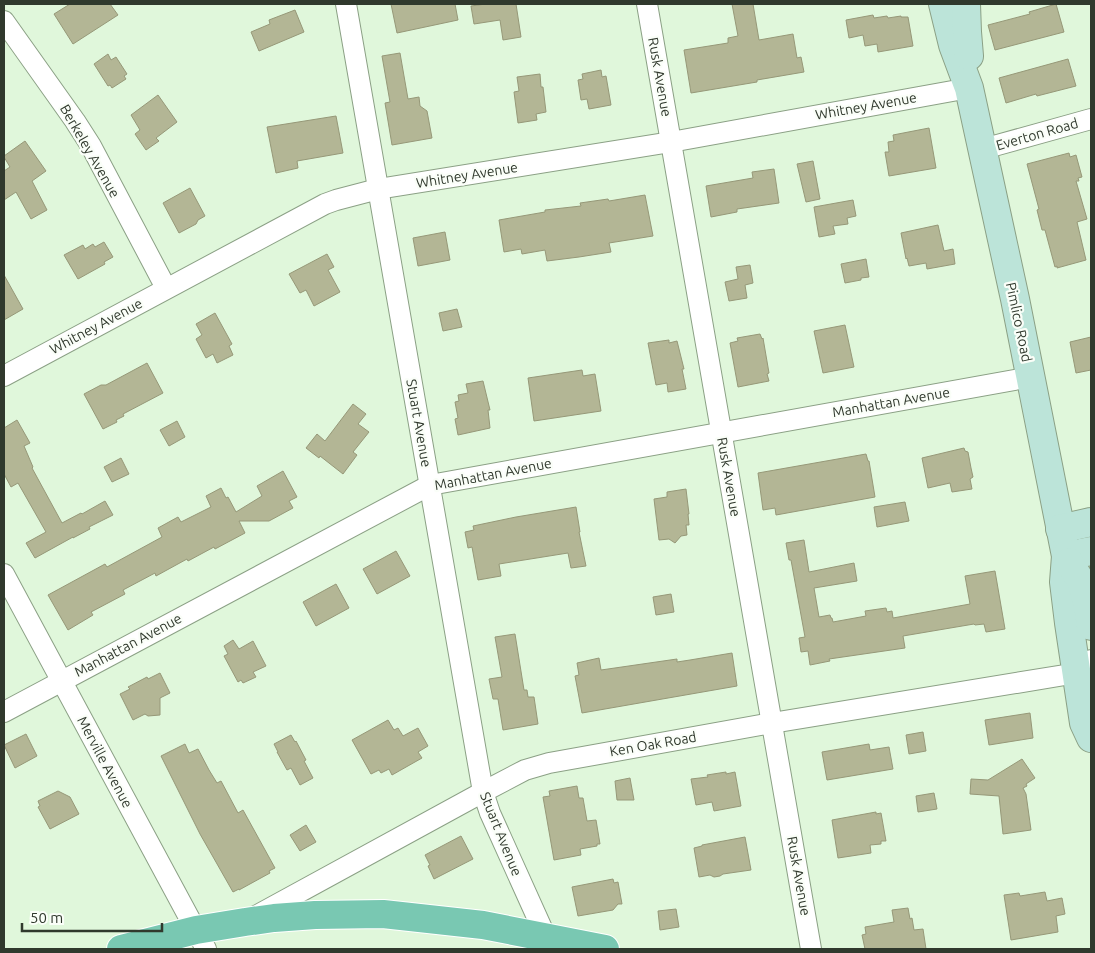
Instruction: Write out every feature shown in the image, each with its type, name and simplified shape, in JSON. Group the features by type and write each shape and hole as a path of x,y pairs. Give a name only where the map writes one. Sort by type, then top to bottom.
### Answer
{"main road":[{"path":"121,949 201,940 245,922 274,918 383,914 483,925 548,944 605,949"}],"street":[{"name":"Stuart Avenue","path":"346,4 483,792 490,813 548,944"},
{"name":"Rusk Avenue","path":"647,4 811,949"},
{"name":"Pimlico Road","path":"944,4 953,45 969,88 983,149 1031,377 1060,529 1079,554 1082,583 1091,626"},
{"name":"Pimlico Road","path":"966,4 969,88"},
{"name":"Berkeley Avenue","path":"4,21 91,146 166,288"},
{"name":"Whitney Avenue","path":"4,376 166,288 325,204 336,200 378,189 671,142 969,88"},
{"name":"Everton Road","path":"983,149 1091,119"},
{"name":"Manhattan Avenue","path":"4,712 430,485 1031,377"},
{"path":"1060,529 1091,522"},
{"name":"Pimlico Road","path":"1079,554 1064,582 1084,667 1084,723 1091,738"},
{"name":"Merville Avenue","path":"4,574 201,940"},
{"name":"Ken Oak Road","path":"245,922 483,792 526,770 549,763 1084,667"}],"building":[{"path":"70,4 110,4 118,15 73,44 54,14"},
{"path":"391,4 455,4 458,20 397,33"},
{"path":"516,4 521,37 503,40 500,20 474,24 471,6"},
{"path":"732,4 753,4 759,40 793,34 797,58 801,57 804,72 691,93 684,50 728,43 728,38 738,36"},
{"path":"1056,4 1064,32 995,50 988,25 1030,14 1029,12"},
{"path":"295,10 304,32 259,51 251,32 270,24 269,20"},
{"path":"873,15 874,18 887,16 888,18 908,17 913,46 878,52 877,44 865,46 863,35 849,38 846,20"},
{"path":"400,53 408,99 419,97 420,106 427,111 432,138 392,145 385,103 390,102 382,56"},
{"path":"108,54 111,60 116,57 127,74 124,76 126,79 112,88 110,85 108,86 94,64"},
{"path":"1068,59 1076,86 1037,96 1036,94 1006,103 999,78"},
{"path":"601,70 602,77 606,76 611,105 589,109 587,99 581,100 578,80 583,79 582,74"},
{"path":"540,74 546,112 536,114 537,120 518,123 514,92 519,91 517,77"},
{"path":"158,95 177,122 156,138 159,141 146,150 135,134 140,130 131,115"},
{"path":"336,116 343,153 297,161 298,168 276,173 267,127"},
{"path":"929,128 936,168 889,176 885,152 889,152 888,142 894,141 893,135"},
{"path":"25,141 46,171 32,181 47,210 31,219 16,192 4,200 4,171 10,167 4,156"},
{"path":"1069,153 1070,157 1076,155 1082,177 1078,178 1079,181 1076,181 1087,219 1077,222 1086,260 1057,268 1057,266 1055,267 1045,230 1042,230 1037,210 1039,209 1027,164"},
{"path":"813,161 820,199 806,202 797,164"},
{"path":"774,169 779,203 737,209 737,212 711,217 706,186 753,178 752,172"},
{"path":"190,188 205,216 198,220 196,224 179,233 163,203"},
{"path":"645,195 653,236 609,243 611,252 547,261 545,250 522,254 521,249 504,252 499,220 545,212 545,210 581,206 580,203 608,199 609,201"},
{"path":"853,200 856,216 847,218 848,224 833,226 835,234 819,237 814,207"},
{"path":"938,225 944,251 953,249 955,264 927,269 926,263 909,266 901,233"},
{"path":"445,232 450,260 418,266 413,238"},
{"path":"104,242 113,257 104,262 105,264 78,279 64,255 83,245 85,249 93,244 95,247"},
{"path":"327,254 334,267 328,270 340,292 314,306 306,290 300,293 289,274"},
{"path":"866,259 869,277 845,283 841,264"},
{"path":"750,265 753,283 745,285 747,298 729,301 725,282 738,279 736,267"},
{"path":"4,275 23,309 4,320"},
{"path":"457,309 462,327 443,331 439,313"},
{"path":"215,313 232,344 229,346 233,355 217,363 213,354 206,358 196,339 202,335 196,324"},
{"path":"845,325 854,367 823,373 814,331"},
{"path":"760,334 763,338 769,381 738,387 730,343 738,341 737,338"},
{"path":"1091,337 1091,370 1076,373 1070,342"},
{"path":"669,340 669,343 677,341 684,369 682,369 686,389 668,392 667,383 656,385 648,343"},
{"path":"147,363 163,393 123,414 124,416 116,420 117,422 103,429 84,394 101,385 106,385"},
{"path":"582,370 583,376 595,374 601,411 534,421 528,378"},
{"path":"483,381 490,410 488,410 490,428 458,435 455,419 458,418 455,402 459,401 458,395 468,393 466,384"},
{"path":"353,404 366,414 358,424 369,432 353,452 357,455 343,474 320,456 319,458 306,448 317,434 325,441"},
{"path":"17,420 30,443 24,446 32,468 62,523 105,501 113,515 35,558 26,543 46,532 18,483 11,487 4,474 4,428"},
{"path":"177,421 185,437 169,446 160,430"},
{"path":"964,448 968,452 973,477 970,479 972,489 952,492 950,483 928,488 922,458"},
{"path":"866,454 869,461 875,497 776,515 775,508 763,510 758,473"},
{"path":"121,458 129,474 112,482 104,467"},
{"path":"283,471 297,497 289,501 293,508 269,521 239,521 245,533 215,549 214,547 188,561 187,559 156,576 155,573 123,590 125,594 91,612 93,615 68,630 48,595 105,564 107,567 162,537 158,528 178,517 181,522 211,507 206,496 221,488 236,512 262,496 257,486"},
{"path":"686,489 689,514 689,525 686,525 687,535 681,536 675,543 669,539 659,540 654,499 667,497 667,492"},
{"path":"905,502 909,521 877,527 874,507"},
{"path":"576,507 586,566 571,568 568,553 499,564 501,576 478,580 472,547 468,548 465,532 474,530 473,526"},
{"path":"804,540 809,572 854,563 857,581 814,588 819,617 830,615 833,622 866,616 865,611 886,608 887,612 892,611 893,618 970,604 965,576 995,571 1005,629 986,632 984,624 974,624 903,636 905,648 829,659 830,661 810,665 808,651 801,652 799,638 805,637 791,560 789,560 786,543"},
{"path":"396,551 410,576 377,594 363,569"},
{"path":"336,584 349,608 316,626 303,602"},
{"path":"671,594 674,612 656,615 653,597"},
{"path":"515,634 524,690 527,690 528,697 534,697 538,724 503,730 498,699 493,699 489,679 502,677 495,637"},
{"path":"233,640 239,649 253,641 266,666 253,672 256,677 243,683 241,680 238,682 224,656 228,654 224,646"},
{"path":"732,653 737,686 582,713 575,676 579,675 577,663 599,658 601,670 677,659 677,662"},
{"path":"160,673 170,693 160,698 160,715 148,716 145,714 133,720 120,694 130,689 128,687 147,677 148,679"},
{"path":"1030,713 1033,738 989,745 985,720"},
{"path":"388,720 394,730 398,728 403,736 418,728 428,746 418,752 422,758 392,775 389,769 381,773 379,770 371,774 352,740"},
{"path":"923,732 926,751 909,754 906,735"},
{"path":"26,734 37,756 15,768 4,745"},
{"path":"291,735 306,760 304,761 313,778 300,785 291,768 287,770 274,744"},
{"path":"185,744 189,753 198,749 217,783 221,781 238,813 243,810 275,868 269,871 270,873 239,890 233,892 200,834 161,756"},
{"path":"869,744 870,750 889,747 893,769 827,780 822,752"},
{"path":"1022,759 1035,778 1023,788 1026,794 1031,830 1003,834 999,796 970,794 971,779 988,780"},
{"path":"726,772 726,774 735,772 741,806 714,811 712,802 696,805 691,779"},
{"path":"630,778 634,800 617,800 615,781"},
{"path":"577,786 579,798 583,798 587,821 596,820 600,844 580,849 581,855 554,860 543,797 550,796 549,791"},
{"path":"58,791 70,797 79,814 50,829 38,807 40,806 38,801"},
{"path":"934,793 937,809 918,812 916,796"},
{"path":"876,812 876,814 881,813 886,841 881,841 881,844 870,845 871,853 838,858 832,820"},
{"path":"306,825 316,842 300,851 290,835"},
{"path":"461,836 473,859 434,879 425,855"},
{"path":"745,837 751,870 714,877 710,875 699,877 694,848"},
{"path":"613,879 614,883 618,882 622,904 618,904 613,910 578,916 572,887"},
{"path":"1045,892 1047,901 1062,898 1065,914 1056,916 1058,932 1011,940 1004,895 1019,893 1020,896"},
{"path":"908,908 914,930 923,929 926,949 865,949 862,935 866,934 865,927 894,922 892,910"},
{"path":"676,909 679,927 660,930 658,911"}]}
